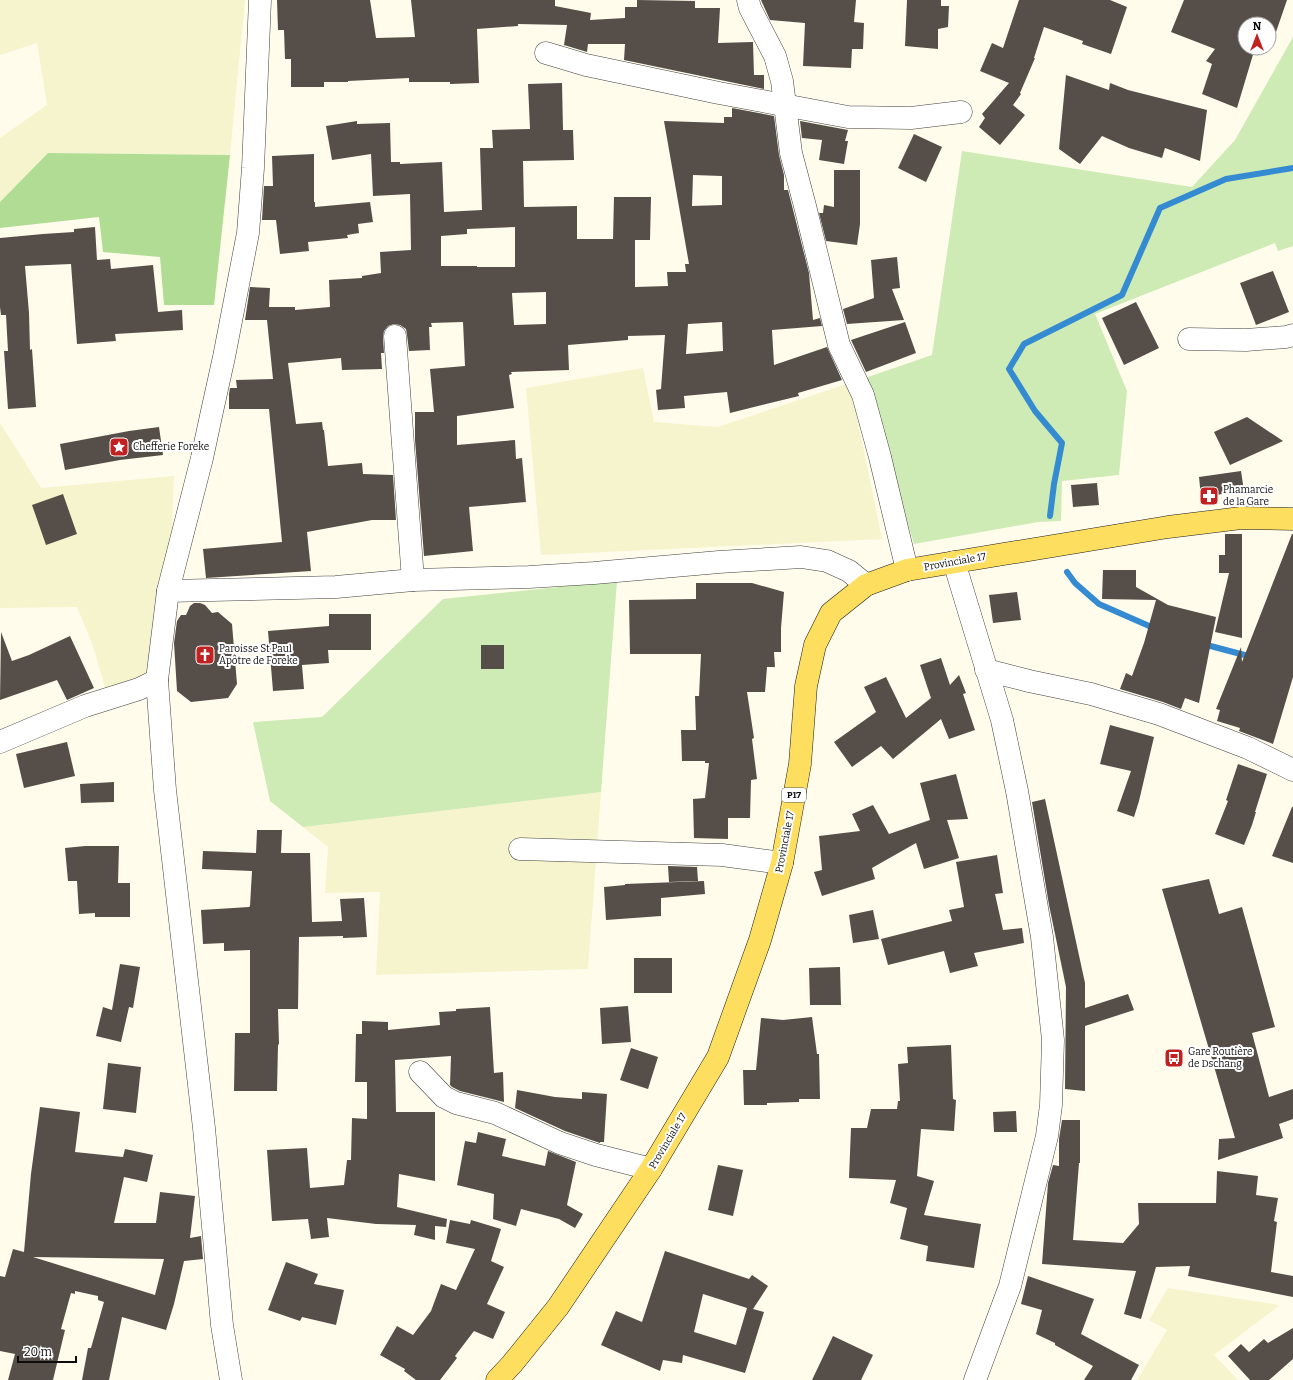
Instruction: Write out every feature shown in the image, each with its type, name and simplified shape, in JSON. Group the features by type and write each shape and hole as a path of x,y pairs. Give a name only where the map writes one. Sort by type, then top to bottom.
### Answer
{"main road":[{"name":"Provinciale 17","path":"497,1380 512,1364 558,1307 651,1169 718,1057 760,940 782,864 800,764 806,686 815,645 831,613 866,585 907,570 1168,527 1241,518 1293,519"}],"street":[{"path":"231,1380 222,1325 204,1128 165,790 157,680 168,591 202,458 210,416 224,358 248,234 253,168 260,0"},
{"path":"748,0 750,8 775,56 782,81 790,153 805,206 839,345 862,395 880,457 907,570"},
{"path":"546,53 594,67 719,93 848,117 911,118 961,112"},
{"path":"1190,339 1246,340 1286,337 1293,335"},
{"path":"395,336 413,580"},
{"path":"168,591 336,587 413,580 536,577 719,562 801,558 827,561 849,571 866,585"},
{"path":"954,562 1002,720 1017,791 1042,937 1053,1040 1051,1105 1047,1136 1010,1286 975,1380"},
{"path":"986,670 1091,694 1159,714 1248,748 1293,770"},
{"path":"0,742 85,706 138,689 157,680"},
{"path":"520,849 722,855 782,864"},
{"path":"420,1072 444,1097 456,1103 495,1113 560,1143 588,1153 651,1169"}],"shaded area":[{"path":"0,0 245,0 230,155 48,153 0,202 0,138 47,105 37,43 0,55"},
{"path":"643,368 654,422 718,427 850,383 882,539 541,555 526,388"},
{"path":"0,423 41,488 174,476 169,596 147,679 107,694 93,646 77,607 0,608"},
{"path":"601,792 588,969 376,975 380,892 325,893 328,847 303,827"},
{"path":"1168,1288 1280,1305 1214,1355 1238,1380 1137,1380 1167,1330 1149,1320"}],"green space":[{"path":"1293,37 1293,246 1278,251 1275,243 1095,314 1127,391 1119,475 1062,481 1061,521 1038,522 914,544 865,378 932,355 962,151 1192,187 1235,140"},
{"path":"48,153 230,155 214,305 164,305 160,257 103,252 99,217 0,228 0,202"},
{"path":"617,581 601,792 303,827 270,801 253,722 322,717 443,599"}],"building":[{"path":"277,0 370,0 376,38 415,37 411,0 555,0 555,6 591,13 590,20 625,18 625,7 637,7 637,0 695,1 695,8 720,8 718,43 753,42 754,75 764,75 764,89 624,60 625,44 588,44 587,52 564,45 567,25 518,24 518,26 477,29 479,83 450,84 450,82 409,82 409,78 324,82 324,87 291,87 291,59 285,59 284,30 278,30"},
{"path":"761,0 856,0 854,22 864,23 863,49 852,49 851,68 803,66 805,23 770,20"},
{"path":"907,0 941,0 941,6 949,6 948,27 938,29 938,49 905,46"},
{"path":"1019,0 1110,0 1127,7 1111,54 1082,44 1083,41 1044,27 1035,58 1020,93 1021,94 1013,105 1025,115 1000,145 979,127 985,118 982,114 1009,83 980,71 992,43 1003,48"},
{"path":"1184,0 1287,0 1277,29 1277,16 1237,16 1237,56 1253,56 1237,108 1202,94 1212,64 1206,61 1215,49 1171,32"},
{"path":"1066,75 1109,90 1110,83 1128,90 1207,110 1200,161 1165,148 1162,158 1129,148 1102,136 1080,164 1059,149"},
{"path":"562,83 563,130 573,130 574,160 523,161 524,207 577,206 577,239 613,239 614,197 651,197 650,240 635,240 635,287 668,286 667,272 686,272 685,264 689,264 664,121 724,123 724,117 732,117 732,108 774,116 779,155 784,175 784,190 788,190 809,273 813,320 820,318 822,326 772,330 774,365 827,347 842,380 798,393 799,396 730,413 727,392 684,396 685,408 658,410 656,390 661,389 665,335 628,336 628,340 568,345 569,370 511,372 512,374 509,375 514,408 457,416 457,445 515,440 516,459 522,458 526,502 469,507 473,551 424,556 415,440 415,412 434,412 430,369 465,366 463,322 431,323 432,327 429,327 430,350 409,351 406,329 400,325 394,324 388,326 384,331 384,353 381,353 382,369 342,370 341,358 288,363 296,424 322,422 328,466 362,463 363,474 393,475 396,520 372,520 307,532 311,571 206,578 203,549 282,542 269,409 229,409 230,388 237,388 236,380 273,379 267,320 245,320 250,287 270,288 269,307 295,307 295,310 330,307 329,280 362,278 362,276 381,273 380,252 411,250 410,194 373,196 371,154 332,160 326,126 357,121 357,124 390,123 391,162 400,162 400,164 442,162 444,212 482,210 480,148 493,148 492,130 530,129 528,84","holes":["693,175 722,176 722,205 692,206","515,227 515,267 441,266 441,236 467,234 467,229","546,292 546,324 514,325 512,293","722,322 723,351 686,354 688,324"]},
{"path":"800,121 848,130 845,141 848,141 844,164 819,160 822,140 802,138"},
{"path":"914,134 942,147 926,182 898,168"},
{"path":"314,154 315,207 370,202 373,222 358,224 359,233 347,235 348,238 308,242 309,251 280,254 276,220 262,220 264,186 273,186 272,156"},
{"path":"834,170 860,170 860,224 857,245 826,241 819,213 823,213 824,205 834,207"},
{"path":"95,227 97,260 110,259 111,269 153,265 158,312 182,310 183,330 115,334 116,341 77,344 71,264 25,266 29,313 30,350 32,349 36,407 8,409 4,351 8,351 6,315 1,315 0,307 0,238 74,232 74,229"},
{"path":"897,257 900,288 892,289 904,320 847,324 843,309 874,298 871,260"},
{"path":"1273,271 1289,312 1256,325 1240,283"},
{"path":"1136,302 1159,348 1124,365 1102,318"},
{"path":"905,322 916,353 866,372 851,340"},
{"path":"1247,417 1283,441 1230,465 1214,432"},
{"path":"159,427 163,455 120,460 65,470 60,444"},
{"path":"1241,471 1244,491 1201,497 1199,477"},
{"path":"1097,483 1099,505 1073,507 1071,485"},
{"path":"63,494 77,534 46,545 32,505"},
{"path":"1225,534 1242,534 1242,638 1215,632 1229,573 1219,573 1219,555 1225,555"},
{"path":"1292,534 1293,677 1273,744 1239,731 1240,728 1217,721 1220,710 1216,709 1241,647 1242,662"},
{"path":"1103,570 1136,570 1136,587 1168,605 1216,617 1199,703 1185,698 1181,709 1120,689 1126,673 1132,676 1144,643 1156,600 1102,599"},
{"path":"696,583 752,583 784,592 781,652 774,652 775,667 767,667 765,692 747,692 754,738 752,739 757,779 751,780 750,818 728,818 728,839 694,838 693,799 705,798 709,763 705,763 705,761 682,761 681,730 696,730 695,696 699,696 701,654 630,654 629,600 696,599"},
{"path":"1017,592 1021,620 993,623 989,595"},
{"name":"Paroisse St Paul Apôtre de Foreke","path":"194,603 205,605 212,613 218,612 232,624 237,684 228,698 191,702 177,691 174,643 177,621 181,615 186,615 190,606"},
{"path":"329,614 371,614 371,650 328,650 329,663 302,665 304,689 273,691 268,631 329,626"},
{"path":"1,632 12,661 29,655 70,636 94,688 67,700 57,680 0,700"},
{"path":"481,645 504,645 504,669 481,669"},
{"path":"941,658 950,685 959,675 966,693 963,694 975,730 949,739 941,719 893,759 881,746 852,767 834,742 876,712 864,687 886,677 906,718 931,698 920,665"},
{"path":"1110,725 1154,737 1134,817 1117,811 1131,771 1100,764"},
{"path":"67,742 75,776 24,788 16,754"},
{"path":"1238,764 1267,774 1252,825 1244,845 1215,834 1228,801 1226,800"},
{"path":"956,774 968,819 947,820 959,858 924,869 916,843 872,868 875,879 822,896 814,872 822,870 819,836 860,831 852,814 873,805 889,834 930,820 920,783"},
{"path":"114,782 114,802 81,803 80,784"},
{"path":"1045,799 1085,983 1085,1008 1128,994 1134,1010 1085,1026 1085,1091 1065,1089 1066,987 1049,905 1032,802"},
{"path":"1293,807 1293,863 1272,856"},
{"path":"257,830 282,830 281,853 310,853 312,922 342,921 340,899 364,898 367,937 299,937 298,1009 278,1009 279,1044 277,1091 234,1091 235,1033 250,1033 250,950 224,951 224,943 203,944 201,910 249,907 252,871 202,869 203,851 256,853"},
{"path":"85,846 119,846 118,883 130,883 130,917 95,917 95,913 79,914 77,881 68,881 65,848"},
{"path":"997,855 1003,893 995,894 1003,930 1022,928 1024,943 974,953 978,966 950,973 944,951 888,965 881,939 952,921 949,910 964,907 956,862"},
{"path":"668,866 697,867 698,881 669,882"},
{"path":"1209,879 1219,914 1242,907 1275,1027 1252,1033 1269,1097 1293,1089 1293,1119 1279,1124 1283,1138 1218,1160 1219,1139 1235,1138 1162,889"},
{"path":"704,881 705,894 661,898 661,916 606,920 604,887 625,884"},
{"path":"873,910 879,939 853,943 849,915"},
{"path":"634,958 672,958 672,993 634,993"},
{"path":"120,964 140,967 133,1008 129,1007 121,1042 96,1036 103,1007 112,1010"},
{"path":"840,967 841,1005 810,1005 809,968"},
{"path":"628,1006 631,1042 602,1044 600,1008"},
{"path":"490,1007 494,1073 503,1072 504,1102 460,1091 452,1087 450,1085 451,1056 395,1060 396,1112 435,1112 435,1181 399,1174 397,1207 447,1219 446,1227 435,1226 435,1240 414,1235 416,1225 376,1224 327,1218 329,1237 311,1239 308,1219 272,1221 267,1150 307,1148 310,1188 344,1185 347,1160 351,1160 352,1118 367,1119 367,1082 355,1082 356,1034 362,1034 362,1021 388,1022 388,1030 440,1025 439,1012 456,1011 456,1009"},
{"path":"812,1017 817,1054 819,1054 820,1099 799,1099 799,1102 767,1103 767,1105 744,1105 743,1070 756,1070 761,1018 783,1020"},
{"path":"951,1045 953,1099 956,1100 954,1131 921,1129 917,1176 934,1181 924,1215 981,1224 974,1268 926,1261 928,1246 900,1239 907,1208 890,1203 896,1180 849,1178 851,1128 867,1128 871,1109 897,1109 898,1101 900,1101 898,1064 908,1063 907,1047"},
{"path":"631,1048 658,1057 648,1089 620,1080"},
{"path":"108,1063 141,1067 136,1113 103,1109"},
{"path":"517,1090 555,1097 582,1099 582,1092 607,1094 604,1142 600,1143 565,1131 515,1108"},
{"path":"40,1107 80,1112 75,1152 123,1157 125,1149 153,1155 147,1182 124,1177 114,1223 156,1223 160,1192 195,1196 190,1238 201,1236 203,1259 184,1261 166,1330 122,1317 109,1380 82,1380 88,1348 91,1348 104,1302 98,1300 98,1296 75,1291 75,1294 71,1293 61,1329 65,1330 53,1380 8,1380 15,1354 0,1351 0,1276 5,1277 13,1249 24,1252 31,1174","holes":["33,1257 164,1259 155,1295"]},
{"path":"1016,1111 1017,1132 994,1132 993,1112"},
{"path":"1062,1120 1080,1120 1080,1163 1073,1240 1123,1243 1139,1224 1138,1203 1216,1203 1217,1171 1258,1176 1256,1195 1278,1198 1274,1221 1277,1222 1271,1272 1293,1276 1293,1297 1188,1276 1190,1266 1156,1267 1141,1319 1124,1314 1136,1271 1042,1264 1048,1183 1053,1165 1059,1166 1059,1139"},
{"path":"478,1132 506,1139 502,1156 545,1166 548,1151 576,1162 567,1205 583,1214 575,1228 559,1219 521,1209 516,1226 493,1219 494,1194 457,1185 465,1141 476,1143"},
{"path":"718,1165 743,1170 733,1216 708,1210"},
{"path":"450,1220 470,1224 471,1220 501,1229 491,1261 504,1267 487,1304 505,1312 493,1339 474,1331 455,1356 457,1358 440,1380 416,1380 404,1371 405,1369 380,1355 397,1326 413,1335 431,1311 441,1284 456,1290 475,1249 446,1243"},
{"path":"665,1251 749,1279 752,1275 768,1286 753,1309 764,1312 745,1373 683,1355 682,1363 663,1360 660,1371 601,1345 616,1311 642,1322","holes":["703,1294 747,1308 736,1345 694,1332"]},
{"path":"286,1262 318,1274 314,1284 344,1290 336,1325 302,1317 300,1321 268,1310"},
{"path":"1028,1276 1094,1299 1081,1334 1139,1365 1131,1380 1084,1380 1093,1366 1055,1345 1055,1343 1036,1334 1042,1310 1021,1304"},
{"path":"1293,1328 1293,1359 1269,1380 1250,1380 1228,1356 1241,1344 1249,1352 1264,1339 1268,1343"},
{"path":"833,1336 873,1355 861,1380 812,1380"}],"waterway":[{"path":"1050,516 1054,484 1062,443 1035,411 1009,369 1024,344 1122,295 1160,208 1226,179 1293,168"},
{"path":"1067,572 1075,583 1099,604 1156,629"},
{"path":"1203,644 1252,657"}],"place":[{"name":"Chefferie Foreke","path":"119,447"},
{"name":"Phamarcie de la Gare","path":"1209,496"},
{"name":"Paroisse St Paul Apôtre de Foreke","path":"205,655"},
{"name":"Gare Routière de Dschang","path":"1174,1058"}]}
